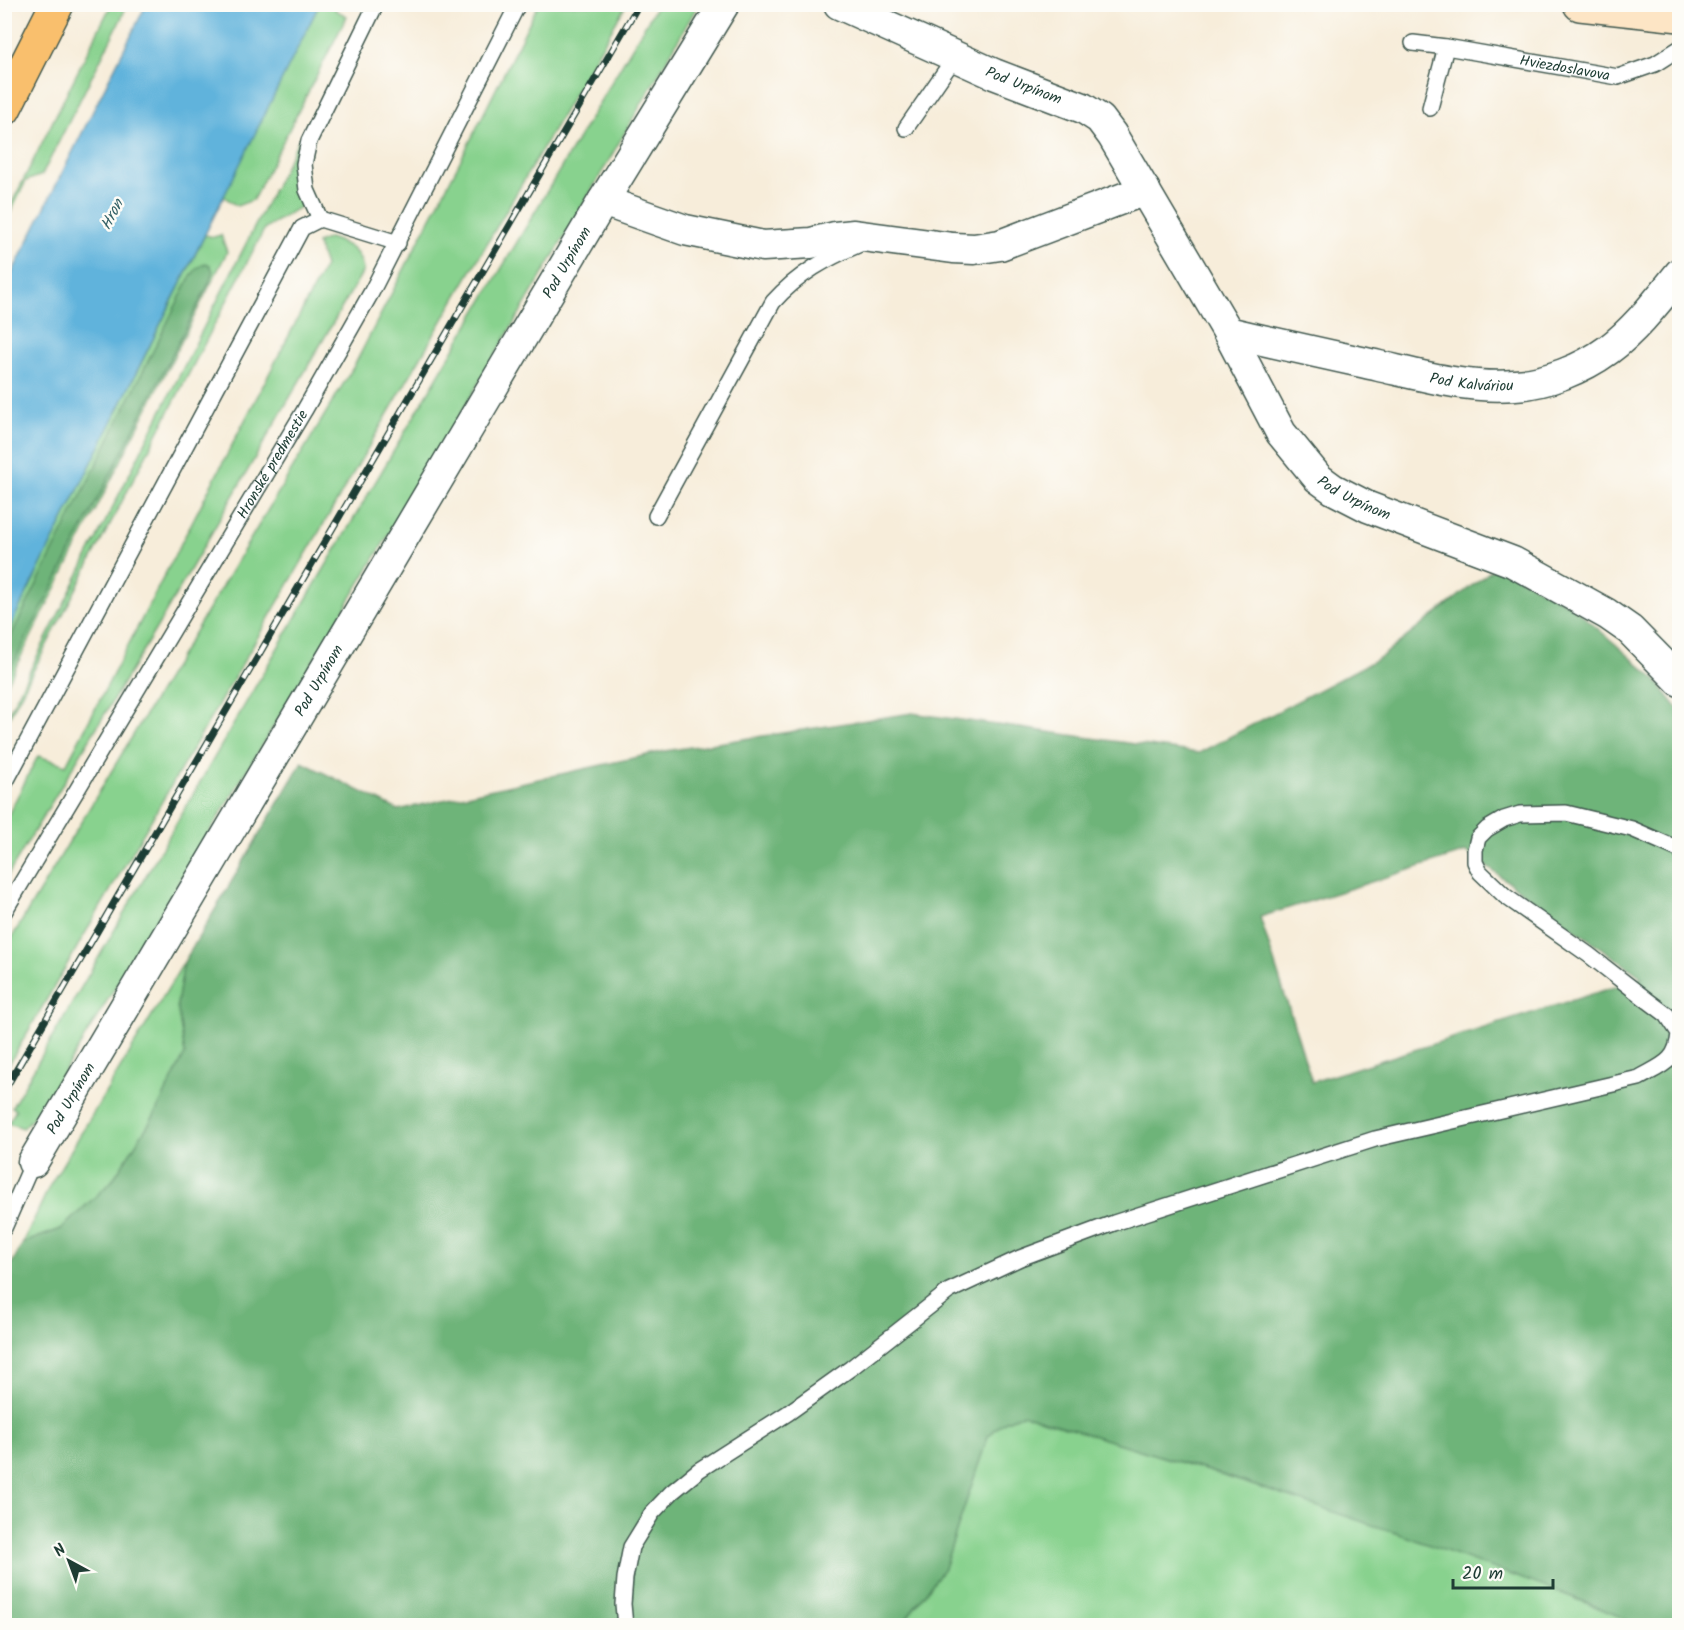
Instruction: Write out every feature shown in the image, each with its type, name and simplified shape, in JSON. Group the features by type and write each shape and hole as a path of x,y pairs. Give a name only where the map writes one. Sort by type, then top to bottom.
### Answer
{"main road":[{"path":"4,109 57,4"},
{"path":"1582,5 1676,21"}],"street":[{"name":"Pod Urpínom","path":"33,1162 603,201 724,4"},
{"name":"Pod Urpínom","path":"839,4 994,74 1083,108 1100,119 1145,190 1227,332 1281,434 1318,478 1333,489 1368,507 1512,562 1607,614 1630,630 1680,681"},
{"path":"603,201 685,230 763,246 811,243 854,235 974,249 1000,245 1145,190"},
{"name":"Pod Kalváriou","path":"1227,332 1442,380 1515,385 1540,381 1565,373 1608,350 1632,328 1680,273"}],"lane":[{"path":"320,219 307,190 304,164 309,141 376,4"},
{"name":"Hronské predmestie","path":"4,912 298,421 398,243 518,4"},
{"name":"Hviezdoslavova","path":"1413,43 1618,77 1655,64 1680,48"},
{"path":"1430,108 1446,47"},
{"path":"906,128 956,57"},
{"path":"4,785 302,228 320,219 398,243"},
{"path":"656,516 773,302 789,284 812,269 837,254 877,237"},
{"path":"625,1626 623,1604 631,1547 651,1513 699,1470 788,1413 851,1368 949,1292 1020,1258 1114,1223 1363,1143 1639,1078 1664,1064 1675,1055 1679,1033 1667,1016 1589,955 1505,896 1480,872 1475,862 1475,850 1478,838 1487,829 1504,819 1520,814 1566,813 1632,830 1680,850"},
{"path":"4,1228 33,1162"}],"green space":[{"path":"111,5 126,5 123,15 42,175 26,181 5,224 5,217"},
{"path":"319,5 337,5 335,10 347,16 253,200 237,206 223,196"},
{"path":"538,5 626,5 5,1071 5,949 354,366"},
{"path":"657,5 698,5 455,422 40,1111 23,1128 8,1123 16,1110 12,1107 291,625"},
{"path":"301,135 296,170 305,204 265,228 5,725 5,720"},
{"path":"205,235 214,237 221,235 227,252 5,688 5,637"},
{"path":"329,238 352,249 360,258 363,271 163,617 5,880 5,821 38,756 66,765 325,266 317,243"},
{"path":"206,263 213,271 209,283 5,680 5,648 189,279 197,268"},
{"path":"1497,566 1572,606 1654,678 1679,710 1679,1625 1640,1625 1583,1601 1402,1535 1235,1479 1023,1414 1004,1422 988,1436 944,1568 901,1625 5,1625 4,1278 23,1243 61,1229 112,1181 154,1116 185,1054 177,1005 184,962 302,762 398,810 665,751 912,713 1199,753 1381,657","holes":["1466,852 1643,978 1312,1082 1260,917"]},
{"path":"184,962 177,1005 185,1054 154,1116 112,1181 61,1229 23,1243 50,1185"},
{"path":"1023,1414 1257,1486 1412,1538 1565,1594 1640,1625 901,1626 944,1568 988,1436 1004,1422"}],"water":[{"name":"Hron","path":"146,5 319,5 5,637 5,287"}],"railway":[{"path":"4,1091 639,4"}]}
